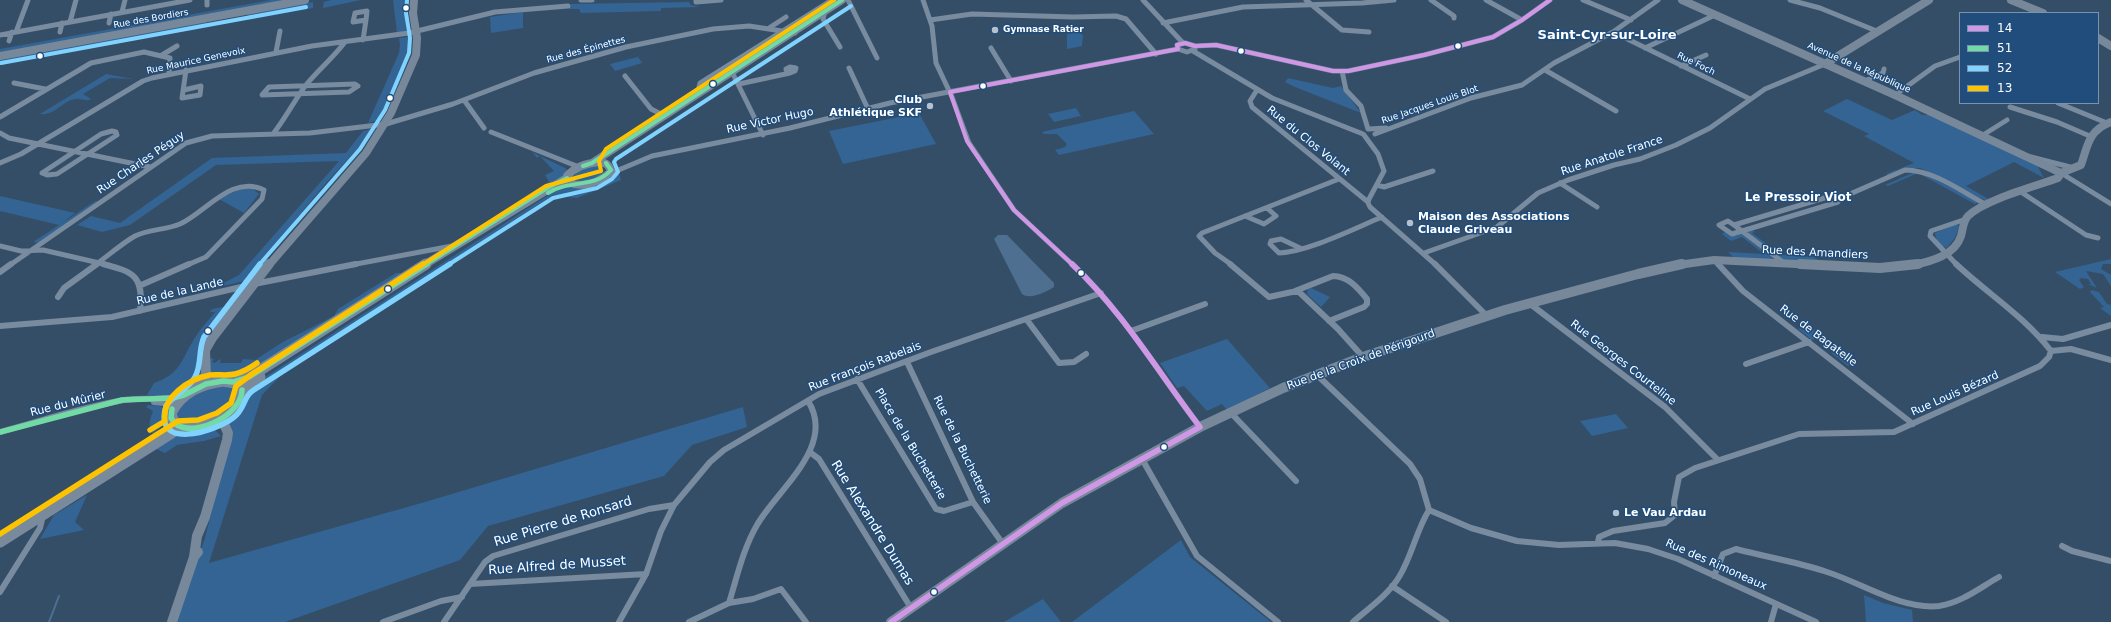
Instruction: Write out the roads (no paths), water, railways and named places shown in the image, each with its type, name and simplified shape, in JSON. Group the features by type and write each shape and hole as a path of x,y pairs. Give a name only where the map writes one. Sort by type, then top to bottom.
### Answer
{"main road":[{"path":"177,425 171,418 172,409 184,395 196,388 216,381 233,382 251,376 549,187 569,181 587,184 608,168 610,154 733,74 790,32 824,15 841,1"},
{"path":"569,181 570,172 579,167 592,163 790,32 841,1"},
{"path":"592,163 608,168"},
{"path":"0,535 177,425 199,427 212,423 230,413 240,401 242,390 569,181"},
{"path":"233,382 242,390"},
{"path":"0,542 177,425"}],"street":[{"path":"9,41 28,0"},
{"path":"70,22 76,0"},
{"path":"122,12 125,0"},
{"path":"0,35 190,0"},
{"name":"Rue des Bordiers","path":"0,56 305,0"},
{"path":"196,388 206,375 205,350 208,344 254,284 366,153 386,124 416,55 418,47 413,13 414,0"},
{"path":"540,7 542,0"},
{"path":"581,0 592,0"},
{"path":"696,0 696,2 701,3 721,0"},
{"path":"923,0 930,20 936,63 950,92 969,143 1014,210 1101,293 1131,331 1166,383 1200,427"},
{"path":"1143,0 1182,43 1194,48 1258,90 1290,106 1364,134 1375,135"},
{"path":"1306,0 1342,30 1369,32"},
{"path":"1163,23 1243,8 1362,3 1394,0"},
{"path":"1431,0 1454,16 1454,18"},
{"path":"1486,0 1522,20"},
{"path":"1182,43 1177,45 1178,49 1184,51 1216,45 1342,71 1424,55 1493,37 1522,20 1550,0"},
{"path":"1583,0 1631,20"},
{"name":"Rue Jacques Louis Blot","path":"1371,145 1370,142 1375,135 1393,126 1471,98 1522,85 1588,44 1614,32 1658,0"},
{"name":"Avenue de la République","path":"1682,0 1895,95 2061,173"},
{"path":"1790,0 1820,8 1880,32"},
{"name":"Rue Anatole France","path":"1424,253 1497,227 1506,221 1532,197 1560,183 1614,165 1640,159 1676,145 1710,128 1765,89 1825,64 1858,47 1929,0"},
{"path":"2011,0 2041,12"},
{"path":"841,1 850,1 877,58"},
{"path":"158,14 159,6"},
{"name":"Rue Maurice Genevoix","path":"0,163 14,158 39,144 143,81 186,70 276,52 416,31 489,14 540,7 568,6"},
{"path":"109,23 111,14"},
{"path":"930,20 972,14 1073,17 1116,16 1126,20 1156,54"},
{"path":"824,15 823,19 840,47"},
{"path":"1645,48 1715,15"},
{"path":"769,28 786,17"},
{"path":"363,40 366,20"},
{"path":"60,32 62,23"},
{"name":"Rue des Épinettes","path":"386,124 464,100 534,73 662,39 730,26 769,28 790,32"},
{"path":"276,52 280,31"},
{"name":"Rue Foch","path":"1614,32 1750,99"},
{"path":"2099,39 2111,46"},
{"path":"273,134 285,119 290,107 320,68 334,57 345,42"},
{"path":"162,55 177,46"},
{"path":"991,48 1010,81"},
{"name":"Rue Victor Hugo","path":"608,168 626,166 652,156 763,135 868,109 1178,49"},
{"path":"0,117 45,89 96,61 144,52 162,55 170,58 169,74"},
{"path":"1681,66 1706,55"},
{"path":"1895,95 1935,66 1959,58"},
{"path":"849,68 868,109"},
{"path":"184,90 186,70"},
{"path":"1544,70 1616,111"},
{"path":"1865,82 1885,72 1884,70"},
{"path":"1342,71 1346,90 1361,106 1368,129"},
{"path":"739,84 792,72"},
{"path":"733,74 763,135"},
{"path":"625,76 650,109 663,115"},
{"path":"14,83 45,89"},
{"path":"355,84 358,86 349,92 300,94 262,95 269,87 355,84"},
{"name":"Rue du Clos Volant","path":"1258,90 1250,101 1252,107 1368,202"},
{"path":"464,100 484,128"},
{"path":"2061,104 2109,122"},
{"path":"2010,107 2057,122 2092,137"},
{"path":"1983,136 2007,120"},
{"path":"1335,122 1368,129 1374,131 1375,135"},
{"path":"2109,122 2102,126 2085,147 2081,166 2061,173 2058,178 1987,205 1971,214 1966,219 1958,220 1929,232 1932,240 1946,254 2042,337 2051,351 2071,349 2111,360"},
{"name":"Rue Charles Péguy","path":"0,272 33,251 150,167 186,143 195,139 212,136 319,132 386,124"},
{"path":"1393,126 1363,130 1364,134 1384,165 1383,175 1368,202 1370,208 1424,253 1486,316"},
{"path":"106,132 117,132 117,135 87,154 57,174 43,175 44,170 106,132"},
{"path":"491,132 579,167"},
{"path":"0,133 8,138 150,167"},
{"name":"Avenue de la République","path":"2028,158 2033,157 2076,169"},
{"path":"1784,263 1741,231 1734,225 1728,221 1719,224 1732,234 1741,231 1773,221 1838,202 1840,198 1909,170 1931,175 1987,205"},
{"path":"1377,185 1384,187 1433,171"},
{"path":"2061,173 2111,204"},
{"path":"1329,321 1364,307 1368,304 1368,299 1339,276 1333,276 1278,297 1269,297 1199,238 1202,233 1339,179"},
{"path":"1560,183 1597,207"},
{"path":"58,297 59,293 64,288 136,236 180,224 228,191 248,186 260,187 264,190 262,199 206,257 139,286"},
{"path":"2021,192 2086,235 2098,238"},
{"path":"1734,225 1831,196 1840,198"},
{"path":"1809,203 1817,208"},
{"path":"1245,216 1266,225 1276,216 1267,208"},
{"path":"1765,216 1773,221"},
{"path":"1300,248 1382,218"},
{"name":"Rue des Amandiers","path":"1486,316 1529,303 1698,261 1714,260 1887,268 1929,262 1946,254 1960,240 1966,219"},
{"name":"Rue de la Lande","path":"0,326 90,320 140,311 254,284 457,245"},
{"path":"0,246 21,251 43,250 127,270 134,276 141,292 140,311"},
{"name":"Rue de Bagatelle","path":"1714,260 1743,291 1913,424"},
{"path":"1295,291 1329,321 1363,358"},
{"name":"Rue François Rabelais","path":"619,622 646,574 661,531 674,505 710,462 724,450 819,394 857,379 1101,293"},
{"name":"Rue Georges Courteline","path":"1529,303 1665,407 1718,460"},
{"path":"1131,331 1205,304"},
{"name":"Rue de la Croix de Périgourd","path":"891,622 1062,503 1200,427 1316,374 1486,316"},
{"path":"1028,320 1059,363 1065,364 1075,361 1086,354"},
{"path":"2042,337 2063,339 2111,325"},
{"path":"1746,364 1808,342"},
{"name":"Rue Louis Bézard","path":"1598,542 1599,537 1607,532 1670,521 1675,515 1674,502 1679,477 1685,472 1799,434 1894,432 2040,366 2049,357 2051,351"},
{"name":"Rue de la Buchetterie","path":"907,362 973,502 1003,544"},
{"path":"1316,374 1410,464 1420,479 1429,510 1421,521 1404,566 1392,586 1353,622"},
{"path":"206,375 216,381"},
{"name":"Place de la Buchetterie","path":"857,379 936,509 944,511 973,502"},
{"name":"Rue du Mûrier","path":"0,432 122,400 141,398 167,399 184,395"},
{"name":"Rue du Mûrier","path":"141,398 164,403 172,409"},
{"path":"729,603 742,560 757,525 803,466 810,453 814,426 811,405 808,401"},
{"path":"172,622 194,557 199,551 204,535 207,522 205,517 228,435 224,422 230,413"},
{"path":"1232,413 1296,481"},
{"path":"199,427 214,427 223,432 222,452"},
{"name":"Rue Alexandre Dumas","path":"810,453 819,459 911,608"},
{"path":"1142,459 1197,556 1278,622"},
{"name":"Rue Pierre de Ronsard","path":"444,622 485,562 498,554 649,509 674,505"},
{"name":"Rue des Rimoneaux","path":"1429,510 1486,531 1530,544 1565,546 1598,542 1636,545 1655,550 1816,622"},
{"path":"0,592 40,528 43,514"},
{"path":"2062,546 2072,551 2111,561"},
{"path":"1714,576 1723,554 1736,550 1828,572 1878,594 1908,603 1929,606 1956,602 1999,578"},
{"name":"Rue Alfred de Musset","path":"470,584 646,574"},
{"path":"1392,586 1446,622"},
{"path":"689,622 729,603 752,600 770,592 782,590 806,622"},
{"path":"383,622 441,601 462,597"},
{"path":"1771,622 1776,604"},
{"path":"167,622 176,608"}],"waterway":[{"path":"49,622 59,596"}],"place":[{"name":"Gymnase Ratier","path":"995,30"},
{"name":"Club Athlétique SKF","path":"930,106"},
{"name":"Maison des Associations Claude Griveau","path":"1410,223"},
{"name":"Le Vau Ardau","path":"1616,513"}],"district":[{"name":"Saint-Cyr-sur-Loire","path":"1607,36"},
{"name":"Le Pressoir Viot","path":"1798,198"}]}
